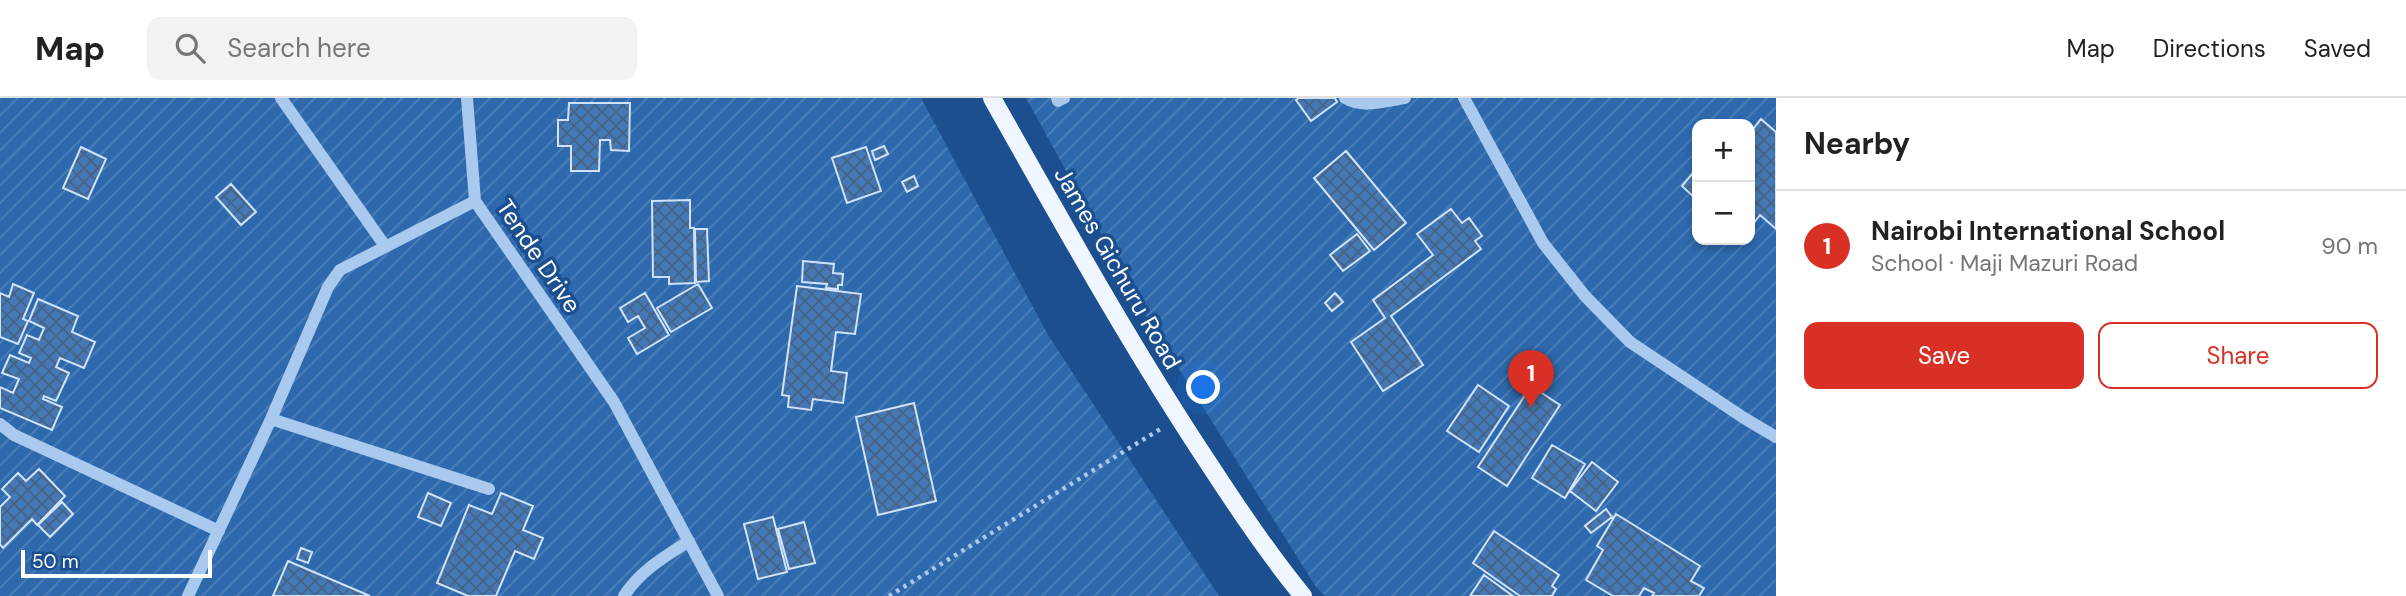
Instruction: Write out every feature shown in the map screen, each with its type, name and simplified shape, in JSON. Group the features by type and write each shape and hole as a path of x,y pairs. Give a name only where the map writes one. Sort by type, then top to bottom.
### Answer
{"main road":[{"name":"James Gichuru Road","path":"992,98 1122,328 1178,418 1270,557 1303,596"}],"street":[{"path":"281,98 385,246"},
{"path":"467,98 475,201"},
{"path":"1057,98 1058,101 1064,98"},
{"path":"1345,98 1354,103 1370,104 1405,98"},
{"path":"1464,98 1544,243 1585,296 1630,342 1776,437"},
{"name":"Tende Drive","path":"188,596 271,419 328,287 340,270 475,201 614,402 718,596"},
{"path":"271,419 489,489"},
{"path":"0,424 14,435 219,531"},
{"path":"624,596 648,568 689,541"}],"path":[{"path":"888,596 1178,418"}],"shaded area":[{"path":"0,98 921,98 1048,335 1219,596 0,596"},
{"path":"1026,98 1776,98 1776,596 1325,596 1316,587 1147,318"}],"building":[{"path":"1335,98 1337,102 1311,121 1296,100"},
{"path":"569,103 630,103 629,151 611,150 610,140 600,140 599,171 571,171 571,146 558,146 558,120 568,120"},
{"path":"1761,119 1776,132 1776,229 1760,215 1755,222 1755,127"},
{"path":"884,146 888,154 875,160 872,151"},
{"path":"81,147 106,159 88,199 63,188"},
{"path":"866,147 881,191 847,203 832,158"},
{"path":"1346,151 1406,223 1374,250 1314,178"},
{"path":"1692,174 1692,195 1682,186"},
{"path":"914,176 918,186 907,192 902,182"},
{"path":"231,184 256,212 241,225 216,197"},
{"path":"690,200 690,228 694,228 695,283 669,284 669,277 653,277 652,201"},
{"path":"1451,209 1462,223 1469,218 1482,236 1475,241 1481,249 1391,316 1423,365 1383,391 1351,342 1385,318 1373,300 1433,255 1417,234"},
{"path":"695,229 707,229 709,281 696,282"},
{"path":"1357,234 1370,251 1343,271 1330,255"},
{"path":"803,261 834,264 833,273 843,274 842,285 838,285 838,289 826,288 827,284 802,282"},
{"path":"13,284 34,293 23,319 28,321 18,344 0,337 0,293 9,297"},
{"path":"698,284 712,308 671,332 657,308"},
{"path":"797,286 861,294 855,334 836,332 831,371 847,373 843,403 813,399 811,410 788,407 789,396 782,395"},
{"path":"645,293 669,335 637,354 628,338 645,328 638,316 628,322 620,308"},
{"path":"1335,293 1343,302 1332,311 1325,303"},
{"path":"38,299 78,316 72,332 95,342 84,368 60,358 56,367 69,373 56,401 44,396 43,399 62,407 52,430 0,408 0,387 13,393 19,379 2,373 10,355 29,363 31,358 19,353 27,335 39,340 44,328 29,321"},
{"path":"1478,385 1509,406 1479,452 1447,431"},
{"path":"1531,386 1560,405 1507,486 1478,467"},
{"path":"914,403 936,501 878,515 856,417"},
{"path":"1552,445 1585,464 1565,498 1532,478"},
{"path":"1592,462 1618,482 1596,511 1570,491"},
{"path":"39,469 65,496 37,525 32,519 3,548 0,544 0,507 10,497 2,489 18,473 26,481"},
{"path":"428,493 451,503 441,526 418,517"},
{"path":"501,493 533,506 523,530 543,538 534,559 515,551 496,596 468,596 437,583 469,505 492,514"},
{"path":"62,502 73,514 50,537 38,525"},
{"path":"1606,509 1612,517 1591,533 1585,526"},
{"path":"1616,514 1700,566 1691,581 1704,588 1699,596 1652,596 1654,593 1644,588 1639,596 1613,596 1586,580 1603,550 1597,546"},
{"path":"773,517 787,572 758,579 744,524"},
{"path":"804,522 815,563 789,569 778,529"},
{"path":"1494,531 1559,575 1552,586 1556,589 1552,596 1520,596 1473,563"},
{"path":"301,548 312,552 308,563 297,559"},
{"path":"288,561 370,596 273,596"},
{"path":"1484,575 1513,596 1470,596"}],"place":[{"name":"Nairobi International School","path":"1531,408"}]}
